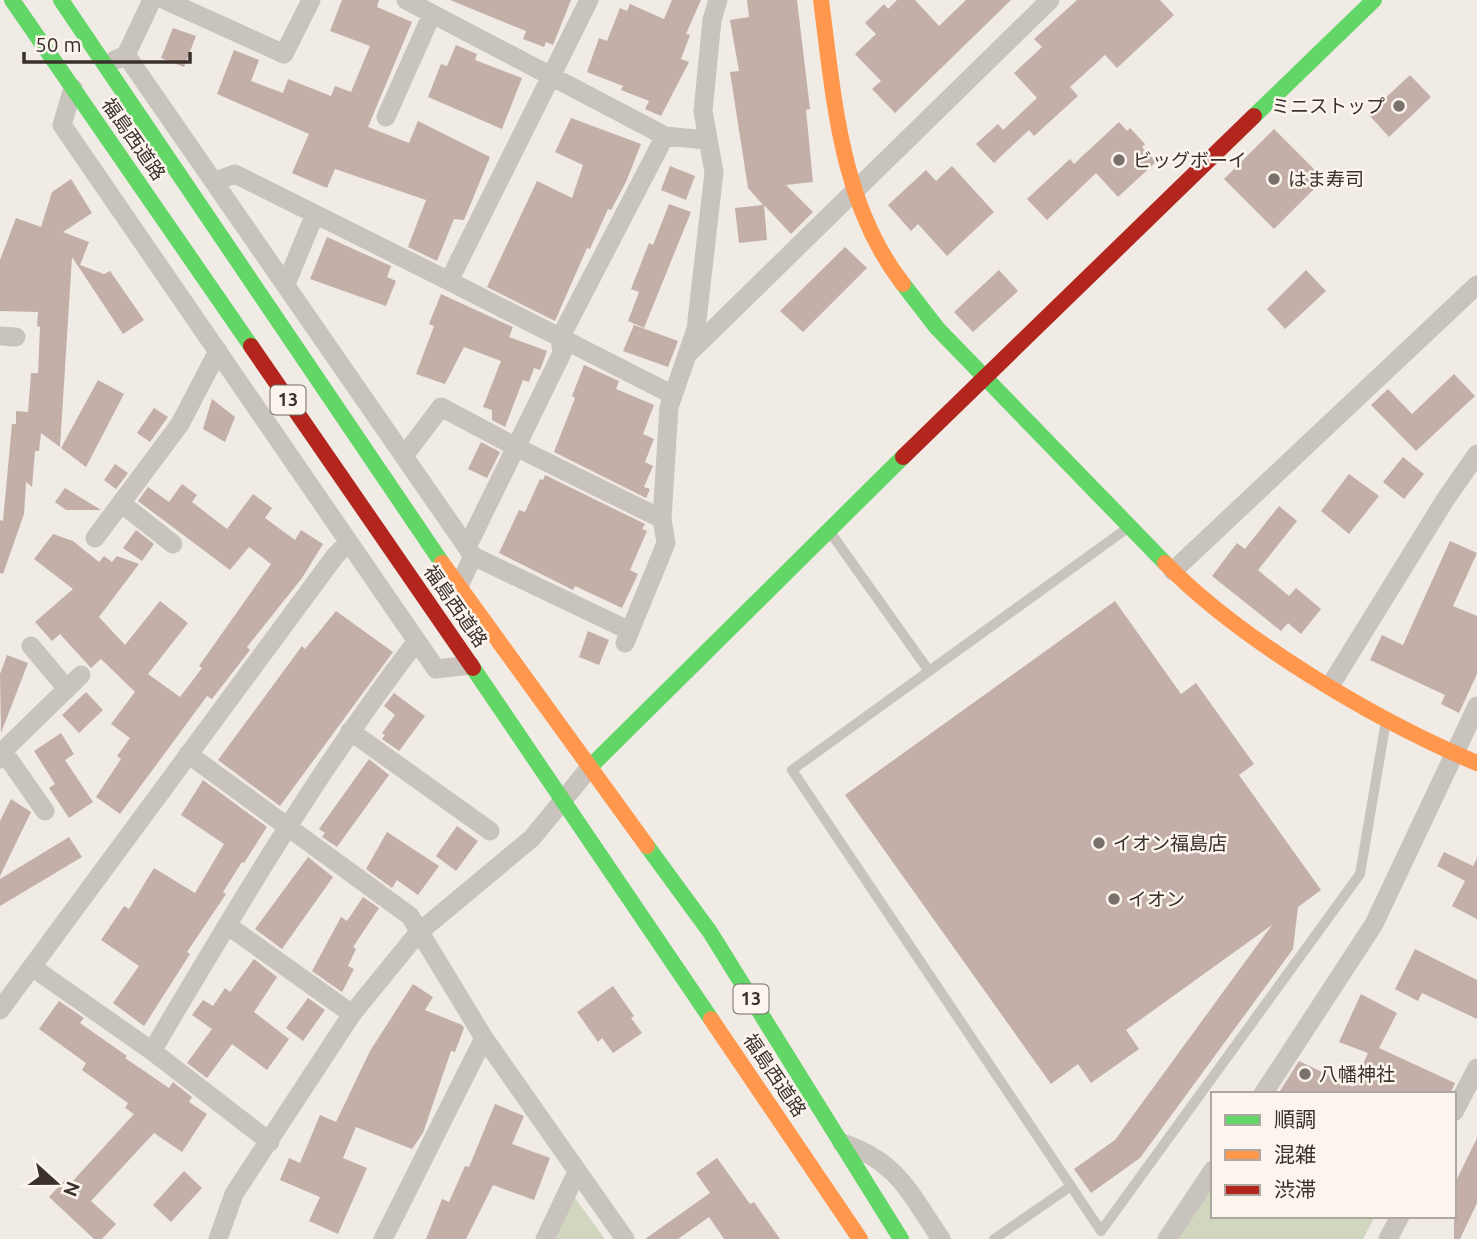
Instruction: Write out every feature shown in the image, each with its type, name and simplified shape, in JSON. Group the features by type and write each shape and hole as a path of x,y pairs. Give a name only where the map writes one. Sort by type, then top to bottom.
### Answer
{"main road":[{"name":"福島西道路","path":"12,0 564,800 860,1239"},
{"name":"福島西道路","path":"61,0 459,586 710,932 901,1239"},
{"path":"821,0 838,127 853,192 887,264 937,328 1173,571 1250,635 1386,717 1454,753 1477,762"},
{"path":"591,766 985,375 1374,0"}],"street":[{"path":"105,65 126,55 152,0"},
{"path":"165,0 284,54 311,0"},
{"path":"406,0 665,136 706,140"},
{"path":"449,281 589,0"},
{"path":"126,55 216,181 470,552 628,637 666,543 662,519 668,407 690,352 696,329 714,173 706,140 703,111 712,20 718,0"},
{"path":"690,352 1050,0"},
{"path":"386,117 432,14"},
{"path":"73,88 62,125 347,544 436,669 470,665"},
{"path":"459,586 470,552 516,447 562,354 560,338 665,136"},
{"path":"216,181 235,174 673,396"},
{"path":"286,284 315,214"},
{"path":"1173,571 1477,285"},
{"path":"95,538 180,424 218,351"},
{"path":"404,456 441,407 662,519"},
{"path":"1331,686 1445,500 1477,454"},
{"path":"121,503 173,544"},
{"path":"0,1010 335,555 347,544"},
{"path":"152,1051 287,827 350,731 416,642"},
{"path":"31,646 74,682 1,755 45,811"},
{"path":"1264,1092 1374,924 1477,706"},
{"path":"350,731 490,831"},
{"path":"188,754 410,916 484,1038 625,1239"},
{"path":"218,1239 234,1195 352,1014 418,933 532,838 591,766"},
{"path":"227,925 352,1014"},
{"path":"32,967 152,1051 270,1142"},
{"path":"383,1239 484,1038"},
{"path":"1456,1108 1477,1068"},
{"path":"841,1143 869,1152 898,1176 941,1239"},
{"path":"545,1239 578,1172"},
{"path":"1167,1239 1211,1173"},
{"path":"1388,1239 1399,1218"}],"lane":[{"path":"1129,526 792,770 1101,1231 1360,874 1386,717"},
{"path":"829,530 929,671"},
{"path":"994,1239 1071,1186"}],"green space":[{"path":"1211,1185 1211,1218 1374,1218 1363,1239 1178,1239"},
{"path":"572,1194 605,1239 550,1239"}],"building":[{"path":"342,0 379,0 377,7 412,22 368,127 409,143 418,121 490,157 464,220 454,219 437,261 408,247 426,200 335,169 327,188 292,173 309,134 217,94 234,50 259,60 251,81 283,93 288,79 331,96 335,86 351,92 370,46 330,31"},
{"path":"450,0 571,0 553,45 546,42 544,47 523,39 526,31"},
{"path":"672,0 701,0 686,34 690,35 681,59 689,62 661,116 645,109 649,101 621,90 623,86 587,72 599,38 607,41 620,8 627,11 630,4 664,19"},
{"path":"747,0 797,0 810,109 806,110 813,182 786,185 813,212 791,234 764,205 767,240 739,243 735,208 763,205 748,188 730,72 739,71 730,20 749,17"},
{"path":"897,0 915,0 939,26 966,0 1011,0 895,113 872,89 881,81 855,54 876,34 865,23 884,4 888,9"},
{"path":"1077,0 1160,0 1174,15 1117,68 1105,55 1070,87 1078,96 1034,136 1029,130 994,163 976,144 998,124 1003,130 1037,98 1014,73 1042,47 1034,39"},
{"path":"173,28 196,36 184,67 161,58"},
{"path":"456,45 477,54 475,60 522,78 502,129 428,97 441,64 447,66"},
{"name":"ミニストップ","path":"1410,75 1431,97 1389,137 1368,114"},
{"path":"571,118 641,144 626,182 611,210 608,209 590,249 587,248 555,321 487,287 537,181 572,198 583,165 555,152"},
{"name":"ビッグボーイ","path":"1119,122 1127,131 1130,128 1145,144 1142,147 1156,162 1118,197 1096,173 1047,220 1027,199 1070,159 1074,164"},
{"name":"はま寿司","path":"1274,129 1324,179 1274,229 1224,179"},
{"path":"670,166 695,176 686,200 661,190"},
{"path":"952,166 994,212 947,256 918,224 911,231 888,205 926,170 936,181"},
{"path":"71,179 92,213 63,232 89,242 80,265 104,274 110,271 144,320 123,334 72,257 60,447 41,433 39,451 35,451 32,487 26,482 24,514 3,574 0,573 0,520 3,521 12,424 16,424 16,411 28,412 31,373 38,373 40,327 37,326 38,312 0,311 0,260 16,218 41,227 52,192"},
{"path":"669,204 691,212 644,328 628,321 639,292 631,289 649,243 653,245"},
{"path":"327,237 391,266 387,277 396,281 386,306 310,279"},
{"path":"845,247 867,268 803,332 780,311"},
{"path":"999,270 1018,291 973,332 954,312"},
{"path":"1306,270 1326,291 1285,329 1267,309"},
{"path":"441,294 513,327 509,337 547,351 540,370 534,368 529,382 523,380 505,427 492,420 492,410 483,407 501,361 464,347 445,384 416,374 434,326 429,324"},
{"path":"634,325 678,341 668,367 623,351"},
{"path":"584,365 619,381 616,389 654,405 643,434 654,439 645,462 653,466 644,487 650,489 646,498 554,452 575,398 572,396"},
{"path":"1454,374 1475,396 1416,451 1371,405 1388,389 1412,414"},
{"path":"98,380 124,394 86,467 61,448"},
{"path":"212,399 235,417 225,442 203,429"},
{"path":"154,408 168,417 150,442 137,433"},
{"path":"481,442 500,452 487,478 468,469"},
{"path":"1403,457 1424,474 1404,499 1383,482"},
{"path":"115,464 128,473 116,489 104,480"},
{"path":"1349,474 1379,496 1349,534 1321,511"},
{"path":"545,475 645,524 642,529 647,531 630,570 638,574 622,608 575,586 573,590 499,553 519,510 525,512 540,479 543,480"},
{"path":"182,484 197,495 192,502 227,529 253,494 272,508 265,518 295,540 301,530 323,544 302,578 247,647 250,650 212,699 207,696 120,814 96,797 121,759 117,756 130,738 111,724 135,692 101,659 91,668 60,634 52,641 35,622 73,589 34,559 53,534 73,541 99,562 104,556 112,562 117,556 139,564 99,617 125,645 160,601 188,623 148,674 180,697 271,564 249,547 230,570 138,501 148,487 169,502"},
{"path":"65,488 101,510 66,510 55,502"},
{"path":"1279,506 1297,521 1258,570 1289,596 1296,588 1321,609 1301,634 1288,623 1281,631 1212,576 1237,543 1245,549"},
{"path":"136,530 154,544 142,561 123,548"},
{"path":"1450,541 1477,553 1453,606 1477,616 1477,674 1459,713 1441,704 1445,695 1370,660 1382,635 1403,645"},
{"name":"イオン","path":"1115,601 1181,694 1196,683 1254,764 1239,775 1321,890 1298,907 1293,949 1140,1158 1091,1193 1074,1169 1115,1140 1272,925 1126,1030 1139,1049 1091,1083 1078,1064 1051,1084 845,795"},
{"path":"336,611 393,652 280,806 218,760 302,646 305,649"},
{"path":"588,631 609,640 599,665 579,657"},
{"path":"7,655 28,663 1,733 0,674"},
{"path":"86,692 103,710 79,733 62,715"},
{"path":"394,693 425,716 399,751 382,739 385,735 382,733 395,715 384,706"},
{"path":"61,733 74,754 65,760 93,802 69,818 49,788 55,784 34,751"},
{"path":"369,759 389,775 337,847 322,837 325,833 319,829"},
{"path":"203,780 267,827 223,892 226,894 187,952 190,954 144,1026 113,1003 139,966 101,940 124,906 129,909 154,868 195,893 224,844 181,815"},
{"path":"11,799 31,812 0,876 0,821"},
{"path":"457,826 478,841 456,871 436,856"},
{"path":"387,832 439,866 418,895 397,880 392,888 366,869"},
{"path":"69,837 82,857 0,906 0,879"},
{"path":"1444,852 1473,866 1477,858 1477,919 1452,906 1465,881 1437,866"},
{"path":"308,857 333,877 282,949 255,929"},
{"path":"363,897 379,908 353,947 356,949 348,966 354,969 342,992 312,971 341,917 347,921"},
{"path":"1415,949 1477,980 1477,1019 1422,993 1418,1001 1395,989"},
{"path":"254,959 277,977 254,1012 289,1039 267,1070 232,1044 207,1078 187,1063 212,1029 192,1015 203,1000 213,1006 225,988 230,992"},
{"path":"413,984 433,997 425,1010 464,1028 455,1052 451,1051 423,1133 412,1149 356,1127 343,1158 367,1168 338,1234 309,1221 320,1197 280,1180 289,1158 300,1163 320,1115 336,1122 370,1051"},
{"path":"613,986 634,1016 631,1018 642,1033 613,1053 602,1038 598,1042 577,1012"},
{"path":"1361,994 1397,1013 1379,1048 1455,1083 1451,1092 1279,1092 1299,1061 1353,1087 1368,1053 1339,1042"},
{"path":"308,998 325,1010 303,1041 286,1028"},
{"path":"59,1001 84,1018 80,1023 127,1056 125,1058 169,1088 173,1082 192,1097 189,1102 207,1114 182,1152 154,1133 91,1201 116,1224 102,1239 94,1239 49,1197 67,1178 71,1183 134,1114 125,1108 128,1103 82,1070 86,1063 39,1029"},
{"path":"495,1104 524,1116 512,1144 550,1158 534,1200 493,1185 466,1239 426,1239 442,1199 449,1202 465,1166 469,1167"},
{"path":"1477,1138 1477,1203 1460,1239 1454,1239 1456,1181"},
{"path":"717,1158 750,1204 754,1202 780,1239 724,1239 709,1217 678,1239 645,1239 710,1193 696,1173"},
{"path":"184,1171 202,1188 171,1222 153,1205"}],"traffic: fast":[{"path":"12,0 251,346"},
{"path":"61,0 442,563"},
{"path":"1254,116 1374,0"},
{"path":"903,284 937,328 1165,563"},
{"path":"591,766 903,457"},
{"path":"473,668 711,1019"},
{"path":"647,846 710,932 901,1239"}],"traffic: slow":[{"path":"821,0 836,112 853,184 865,219 882,253 903,284"},
{"path":"442,563 647,846"},
{"path":"1165,563 1232,621 1312,676 1397,725 1477,763"},
{"path":"711,1019 860,1239"}],"traffic: jam":[{"path":"903,457 1254,116"},
{"path":"251,346 473,668"}],"place":[{"name":"ミニストップ","path":"1399,106"},
{"name":"ビッグボーイ","path":"1119,160"},
{"name":"はま寿司","path":"1274,179"},
{"name":"イオン福島店","path":"1099,843"},
{"name":"イオン","path":"1114,899"},
{"name":"八幡神社","path":"1305,1074"}]}
